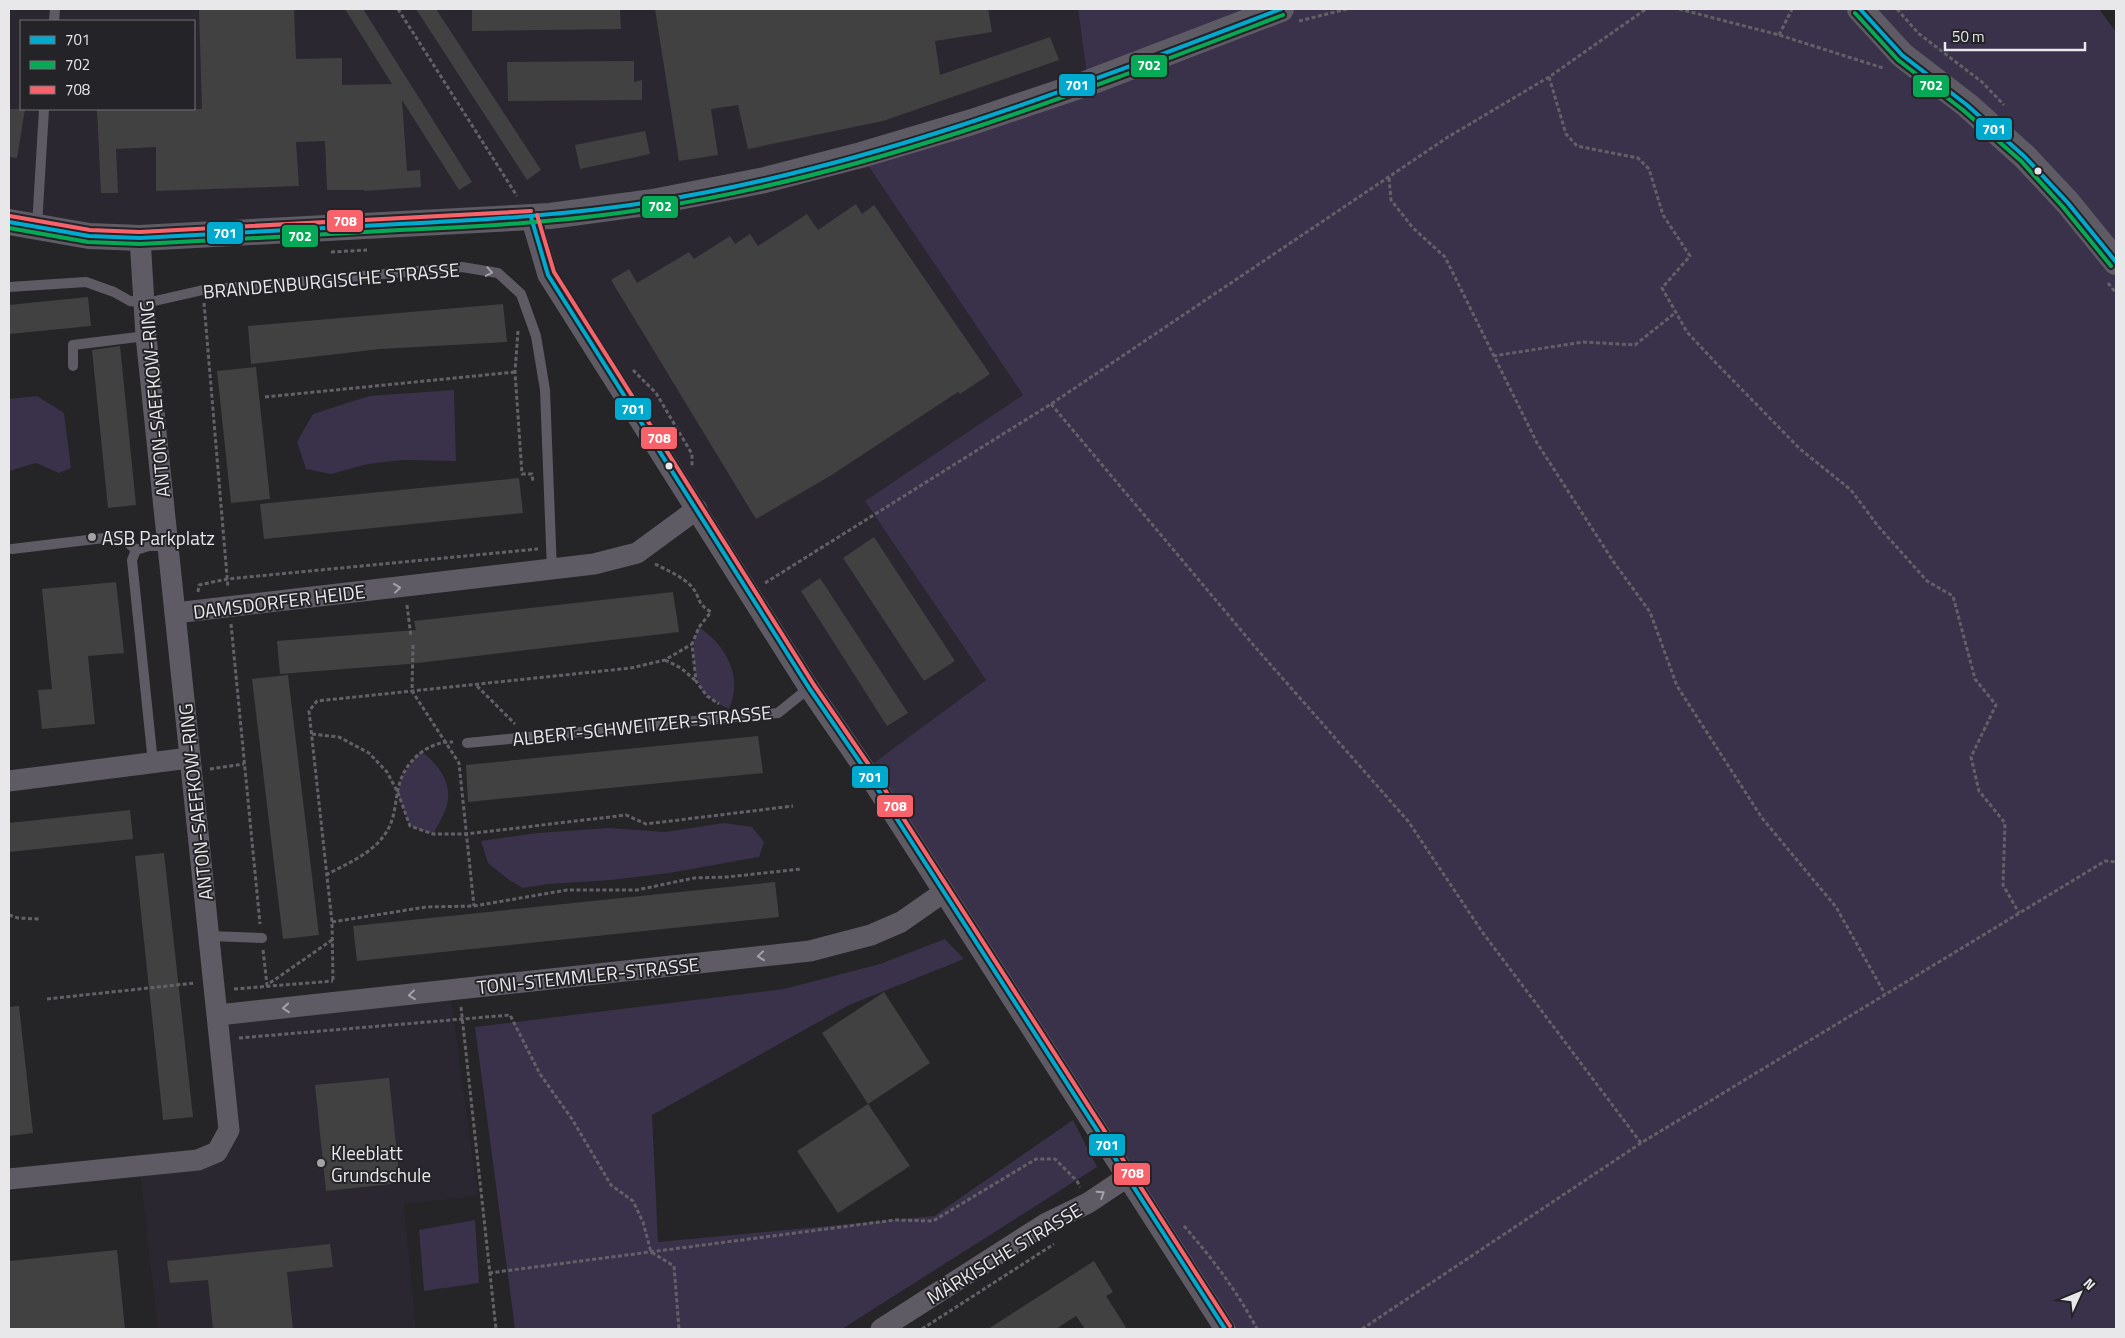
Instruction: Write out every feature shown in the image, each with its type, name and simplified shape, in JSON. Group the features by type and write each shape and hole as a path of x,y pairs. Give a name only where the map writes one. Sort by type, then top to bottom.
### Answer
{"street":[{"path":"9,222 89,236 140,238 531,217 663,200 765,180 861,155 972,122 1088,83 1281,9"},
{"path":"1860,9 1902,55 1967,105 2025,157 2068,203 2110,270"},
{"path":"531,217 548,275 809,688 944,892 1225,1329"},
{"name":"ANTON-SAEFKOW-RING","path":"9,1179 198,1160 217,1152 228,1135 230,1123 174,613 146,336 146,303 140,238"},
{"name":"DAMSDORFER HEIDE","path":"174,613 552,571 594,564 637,554 697,510"},
{"path":"9,781 153,763 191,765"},
{"name":"TONI-STEMMLER-STRASSE","path":"218,1015 810,951 834,946 886,929 901,922 944,892"},
{"name":"MÄRKISCHE STRASSE","path":"881,1329 1045,1224 1088,1203 1127,1177"}],"lane":[{"path":"37,227 44,110"},
{"name":"BRANDENBURGISCHE STRASSE","path":"9,287 86,282 114,292 130,301 146,303 203,290 462,267 498,273 521,294 536,336 545,390 552,571"},
{"path":"73,366 73,345 146,336"},
{"path":"12,549 121,536 136,550"},
{"path":"136,550 150,546 168,546"},
{"path":"136,550 132,560 131,574 153,763"},
{"name":"ALBERT-SCHWEITZER-STRASSE","path":"467,743 778,713 809,688"},
{"path":"209,936 262,938"}],"path":[{"path":"398,9 531,217"},
{"path":"751,594 1050,404 1390,178 1448,137 1548,77 1646,9"},
{"path":"1679,9 1779,35 1887,69"},
{"path":"1779,35 1792,9"},
{"path":"1548,77 1566,134 1578,146 1638,158 1649,168 1664,215 1690,256 1662,288 1687,332 1800,448 1851,490 1878,526 1927,581 1954,596 1975,679 1996,705 1971,757 1979,791 2005,823 2003,885 2019,913"},
{"path":"1390,178 1392,200 1413,228 1445,257 1537,443 1613,561 1650,612 1676,686 1762,818 1836,907 1885,994"},
{"path":"2110,270 2116,293"},
{"path":"203,290 244,764 267,985 332,940"},
{"path":"521,294 515,372 522,474 532,474 533,492"},
{"path":"1493,356 1583,342 1635,345 1675,313"},
{"path":"266,397 515,372"},
{"path":"1050,404 1249,640 1408,821 1483,933 1641,1143"},
{"path":"538,539 538,548"},
{"path":"196,610 198,585 227,579 551,547"},
{"path":"637,554 693,588 701,606 711,612 699,627 692,644 696,681"},
{"path":"405,587 411,637"},
{"path":"333,980 332,922 309,711 317,701 476,686 631,668 665,660 692,644"},
{"path":"413,645 412,691 459,763 474,906"},
{"path":"665,660 681,668 696,681 706,696 730,710 731,718"},
{"path":"476,686 512,721 523,737"},
{"path":"312,734 339,737 369,753 387,772 398,793 410,826 433,834 466,834 626,815 646,824 793,806"},
{"path":"326,875 374,847 384,836 392,824 401,778 420,751 444,742 467,743"},
{"path":"191,765 244,764"},
{"path":"1362,1329 1641,1143 2105,861 2116,862"},
{"path":"332,922 426,907 474,906 567,890 637,890 694,878 727,877 801,869"},
{"path":"9,915 18,918 39,919"},
{"path":"47,999 214,981"},
{"path":"460,989 496,1329"},
{"path":"230,1038 510,1015 540,1074 572,1119 611,1185 633,1201 643,1222 652,1252 674,1266 679,1329"},
{"path":"489,1273 895,1220 933,1220 1036,1160 1055,1159 1077,1181 1088,1203"},
{"path":"922,1329 1062,1239"}],"shaded area":[{"path":"9,9 1078,9 1088,83 861,155 1023,395 865,501 986,680 875,762 866,771 548,275 531,217 140,238 9,222"},
{"path":"1078,9 2099,9 2116,32 2116,1329 1235,1329 866,771 875,762 986,680 865,501 1023,395 861,155 1088,83"},
{"path":"454,390 456,461 402,460 368,464 331,474 306,469 297,442 313,414 369,396"},
{"path":"37,396 64,413 71,468 59,473 36,463 9,471 9,399"},
{"path":"699,627 717,644 730,663 734,685 729,709 708,696 697,679 694,648"},
{"path":"420,751 438,767 448,789 447,805 433,834 410,826 398,793 401,778"},
{"path":"724,823 752,827 764,842 759,857 669,873 523,888 509,880 488,863 481,841 537,833 609,828 665,832"},
{"path":"945,939 964,959 849,1005 652,1115 658,1242 934,1216 1073,1120 1097,1167 842,1329 515,1329 475,1027 784,989 880,964"},
{"name":"Kleeblatt Grundschule","path":"450,991 478,1196 404,1204 416,1329 158,1329 139,1166 221,1147 218,1015"},
{"path":"475,1220 479,1283 424,1291 419,1230"}],"building":[{"path":"199,9 294,9 296,59 342,58 342,85 392,84 345,9 363,9 472,182 459,190 402,100 407,171 420,170 421,187 364,191 327,190 325,141 296,142 299,186 156,191 156,147 116,149 118,193 101,193 97,110 202,109"},
{"path":"416,9 436,9 541,170 527,180"},
{"path":"472,9 620,9 621,29 472,31"},
{"path":"655,9 988,9 992,32 935,41 940,75 1050,37 1059,60 883,121 748,149 738,105 711,109 718,155 679,161"},
{"path":"634,61 634,82 642,80 642,100 508,101 507,62"},
{"path":"9,109 25,110 17,158 9,157"},
{"path":"645,131 650,154 580,169 575,145"},
{"path":"856,204 862,214 874,205 990,374 960,394 958,392 830,476 756,519 611,280 629,269 637,283 689,252 694,259 730,236 735,244 750,234 758,246 807,214 818,230"},
{"path":"88,297 91,326 9,334 9,305"},
{"path":"503,304 507,342 380,349 251,364 248,326"},
{"path":"120,346 136,505 108,508 92,350"},
{"path":"256,367 270,499 231,503 217,371"},
{"path":"519,478 523,513 264,539 260,504"},
{"path":"874,537 955,661 924,681 843,558"},
{"path":"820,578 908,713 887,726 801,591"},
{"path":"116,582 124,653 88,656 95,724 42,729 38,690 52,689 42,589"},
{"path":"673,592 679,632 409,664 280,674 277,641 416,630 414,621"},
{"path":"288,675 319,935 283,939 252,679"},
{"path":"758,736 763,773 468,802 466,765"},
{"path":"130,810 133,839 9,852 9,823"},
{"path":"164,853 193,1117 163,1120 135,856"},
{"path":"775,882 779,917 357,961 353,926"},
{"path":"884,992 930,1063 868,1104 822,1033"},
{"path":"19,1006 33,1133 9,1136 9,1007"},
{"path":"389,1078 400,1183 326,1191 315,1085"},
{"path":"868,1104 910,1166 838,1213 797,1151"},
{"path":"330,1244 333,1267 287,1272 293,1329 213,1329 208,1280 170,1283 167,1261"},
{"path":"117,1250 125,1329 9,1329 9,1261"},
{"path":"1094,1261 1113,1292 1106,1296 1127,1329 1085,1329 1076,1316 1056,1329 988,1329"}],"transit line":[{"name":"701","path":"9,222 89,236 140,238 494,219 557,214 651,202 732,187 892,147 1049,95 1281,9"},
{"name":"701","path":"1860,9 1902,55 1967,105 2025,157 2068,203 2116,262"},
{"name":"702","path":"1855,13 1898,60 1963,110 2021,161 2063,207 2111,266"},
{"name":"702","path":"9,228 88,242 140,244 494,225 589,217 652,208 734,193 894,153 1051,101 1283,15"},
{"name":"708","path":"10,216 90,230 140,232 531,211"},
{"name":"708","path":"537,215 554,272 814,685 871,768 1230,1326"},
{"name":"701","path":"531,217 548,275 809,688 866,771 1225,1329"}],"place":[{"name":"ASB Parkplatz","path":"92,537"},
{"name":"Kleeblatt Grundschule","path":"321,1163"}]}
